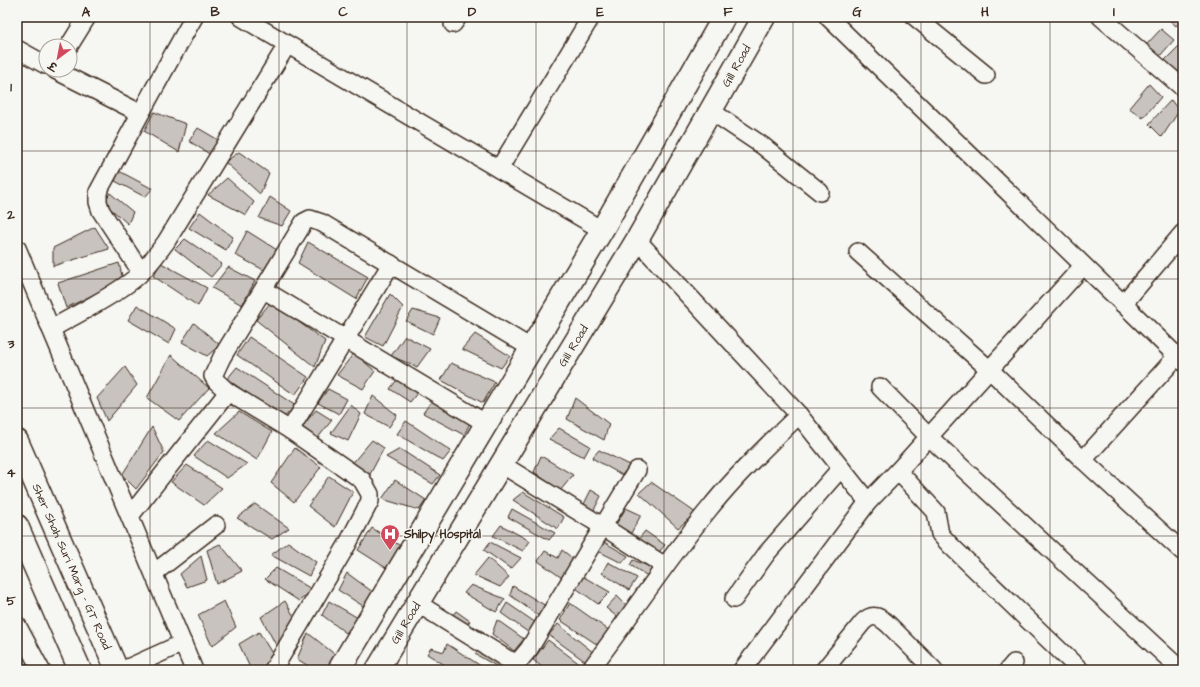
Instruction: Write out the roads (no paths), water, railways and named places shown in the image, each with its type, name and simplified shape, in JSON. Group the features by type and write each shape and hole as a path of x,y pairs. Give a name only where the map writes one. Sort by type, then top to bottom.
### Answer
{"main road":[{"name":"Gill Road","path":"377,670 638,240 764,17"},
{"path":"339,670 602,230 722,18"},
{"name":"Sher Shah Suri Marg - GT Road","path":"17,441 117,670"},
{"path":"17,526 80,670"}],"street":[{"path":"74,38 86,17"},
{"path":"141,272 101,211 98,202 98,192 194,17"},
{"path":"241,17 264,23 287,45 602,230"},
{"path":"499,169 590,17"},
{"path":"828,17 1180,359 1083,460"},
{"path":"915,17 986,75"},
{"path":"1101,17 1183,88"},
{"path":"51,329 121,288 141,272 166,242 287,45"},
{"path":"17,49 38,61"},
{"path":"71,78 140,113"},
{"path":"711,111 763,146 820,192"},
{"path":"273,670 347,545 370,500 370,494 362,480 290,430 228,392 216,381 214,376 215,369 264,290 297,231 304,222 310,219 322,223 531,348"},
{"path":"1123,304 1183,234"},
{"path":"638,240 799,415 868,502"},
{"path":"17,248 194,670"},
{"path":"858,252 990,370 1083,460 1183,552"},
{"path":"290,430 391,264"},
{"path":"746,669 868,502 929,438 1083,266"},
{"path":"264,290 487,424"},
{"path":"880,387 929,438 1182,670"},
{"path":"130,516 228,392"},
{"path":"590,670 665,566 709,509 748,464 799,415"},
{"path":"501,464 665,566"},
{"path":"734,599 767,553 841,468"},
{"path":"417,603 507,658 515,662 519,661 529,649 637,470"},
{"path":"898,472 936,512 940,534 950,545 1080,670"},
{"path":"154,573 216,525"},
{"path":"824,670 868,616 874,616 881,618 889,625 934,670"},
{"path":"17,624 41,670"},
{"path":"123,670 183,643"}],"place":[{"name":"Shilpy Hospital","path":"390,551"}]}
